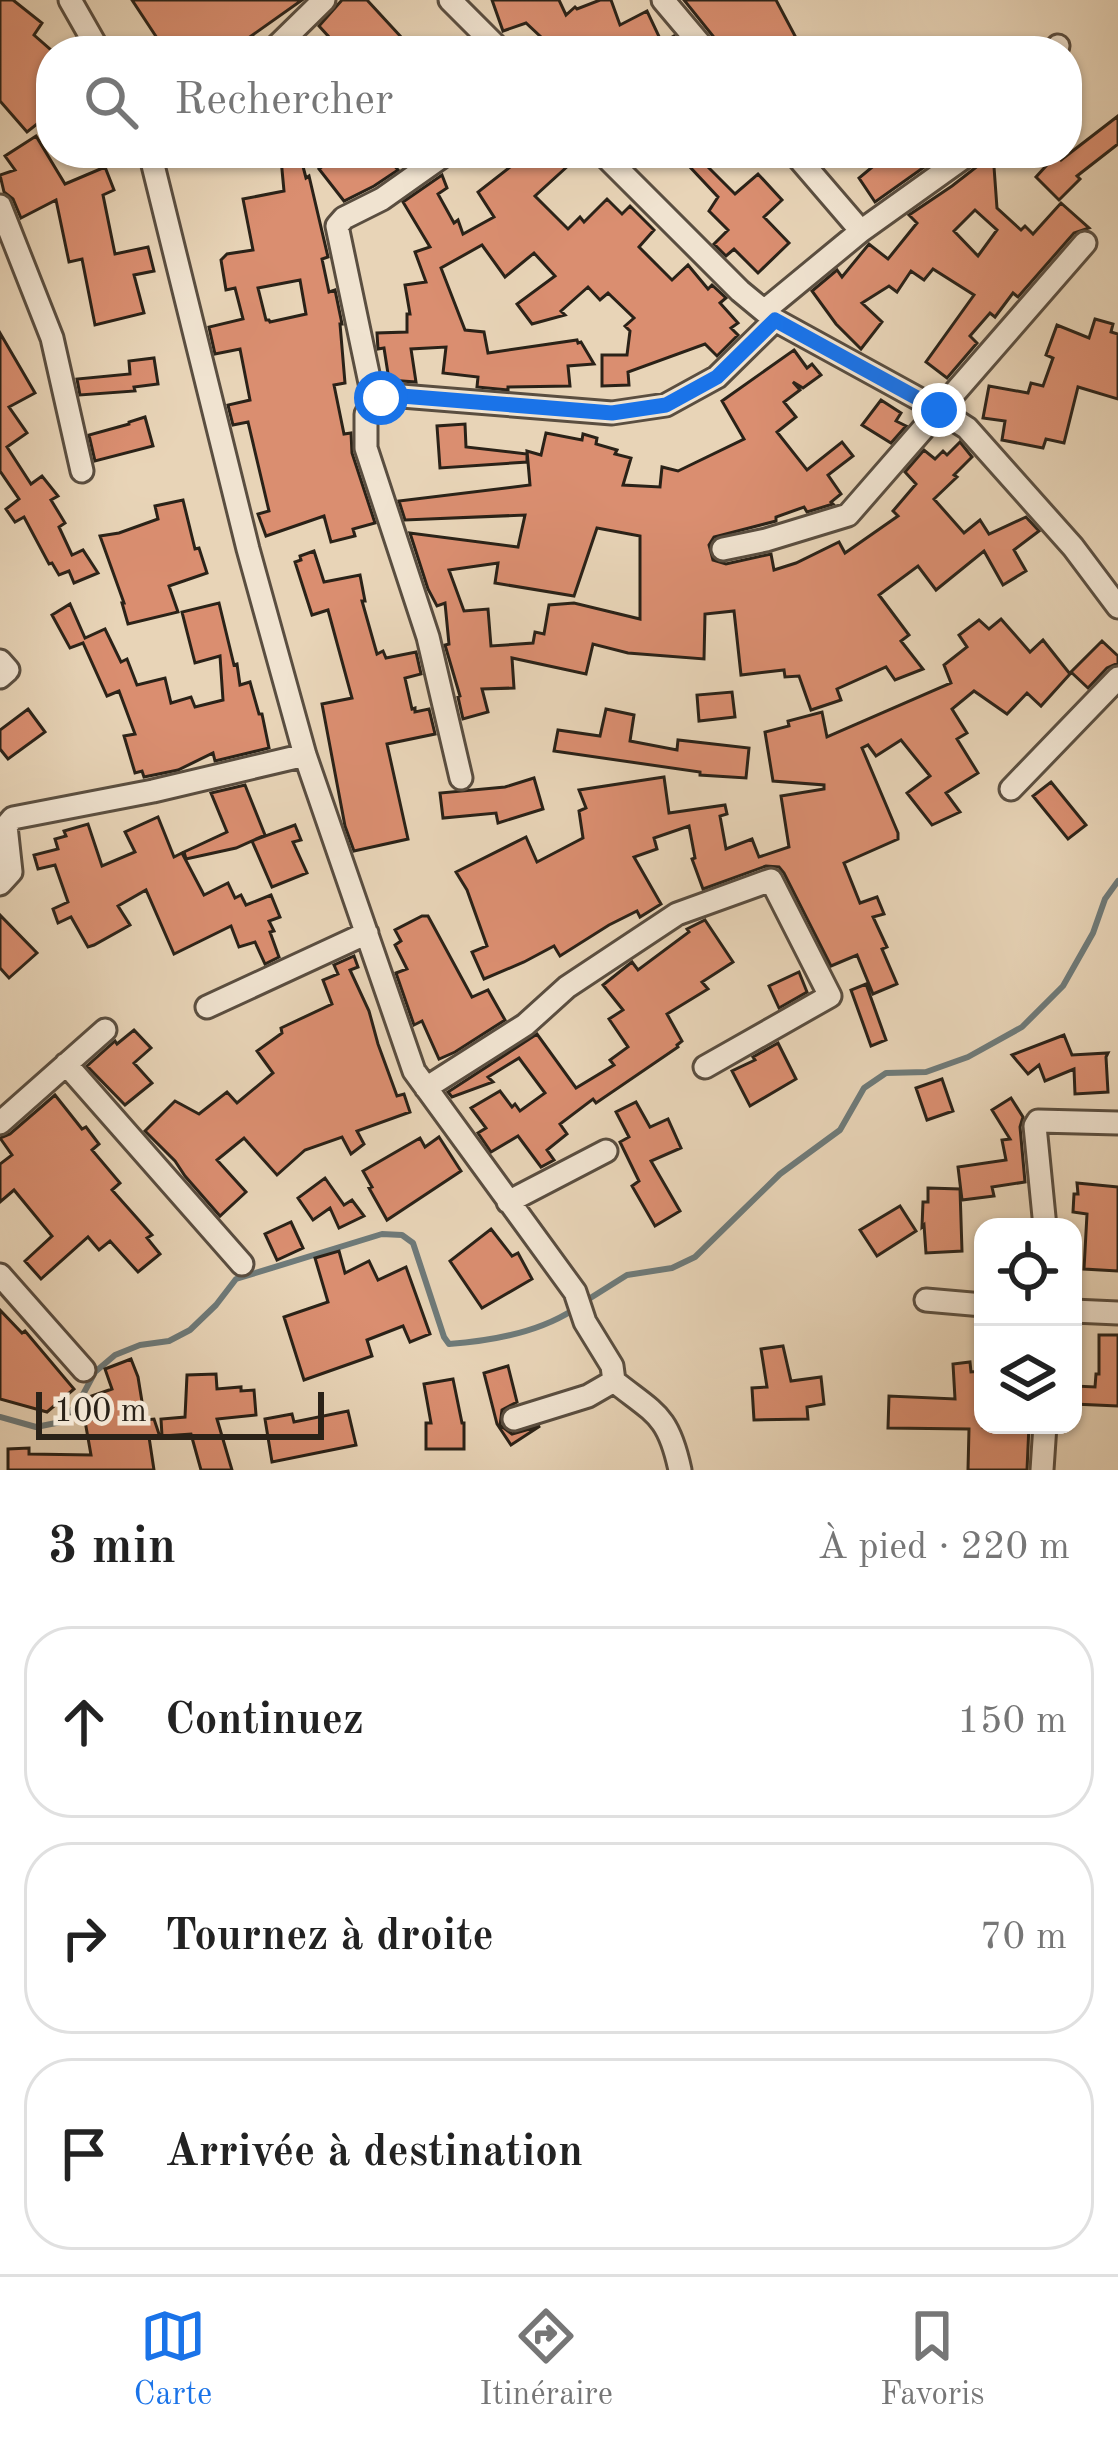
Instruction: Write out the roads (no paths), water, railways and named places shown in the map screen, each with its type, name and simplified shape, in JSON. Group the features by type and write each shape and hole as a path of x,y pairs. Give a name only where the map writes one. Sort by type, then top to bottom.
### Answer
{"street":[{"path":"70,0 90,36"},
{"path":"287,36 324,0"},
{"path":"450,0 486,36"},
{"path":"663,0 693,36"},
{"path":"154,168 248,549 305,754 414,1071 575,1292 585,1322 612,1366 614,1381 662,1421 673,1440 680,1470"},
{"path":"374,403 337,226 427,168"},
{"path":"617,168 769,316 967,428 1073,547 1118,607"},
{"path":"807,168 862,231"},
{"path":"461,778 428,637 366,448 366,414 374,403 389,395 612,413 666,405 717,377 769,316 862,231 949,168"},
{"path":"0,206 52,338 82,471"},
{"path":"723,549 848,515 1085,243"},
{"path":"0,661 8,670 0,676"},
{"path":"1011,788 1118,678"},
{"path":"0,884 11,872 6,826 13,818 154,791 305,754"},
{"path":"426,1088 525,1025 567,987 676,914 771,880 830,996 705,1067"},
{"path":"207,1007 367,933"},
{"path":"0,1123 105,1030"},
{"path":"66,1064 242,1264"},
{"path":"1044,1218 1038,1121 1118,1123"},
{"path":"508,1202 606,1151"},
{"path":"0,1275 84,1370"},
{"path":"926,1300 974,1304"},
{"path":"1082,1311 1118,1312"},
{"path":"514,1419 588,1396 614,1381"},
{"path":"1042,1470 1044,1434"}],"waterway":[{"path":"584,1302 627,1275 672,1268 695,1257 780,1174 840,1130 864,1088 886,1073 926,1072 968,1057 1022,1027 1063,986 1118,881"},
{"path":"0,1417 36,1427 61,1422 79,1402 95,1372 115,1355 169,1341 190,1330 236,1279 382,1234 402,1235 413,1243 449,1344 514,1334 573,1310"}]}
